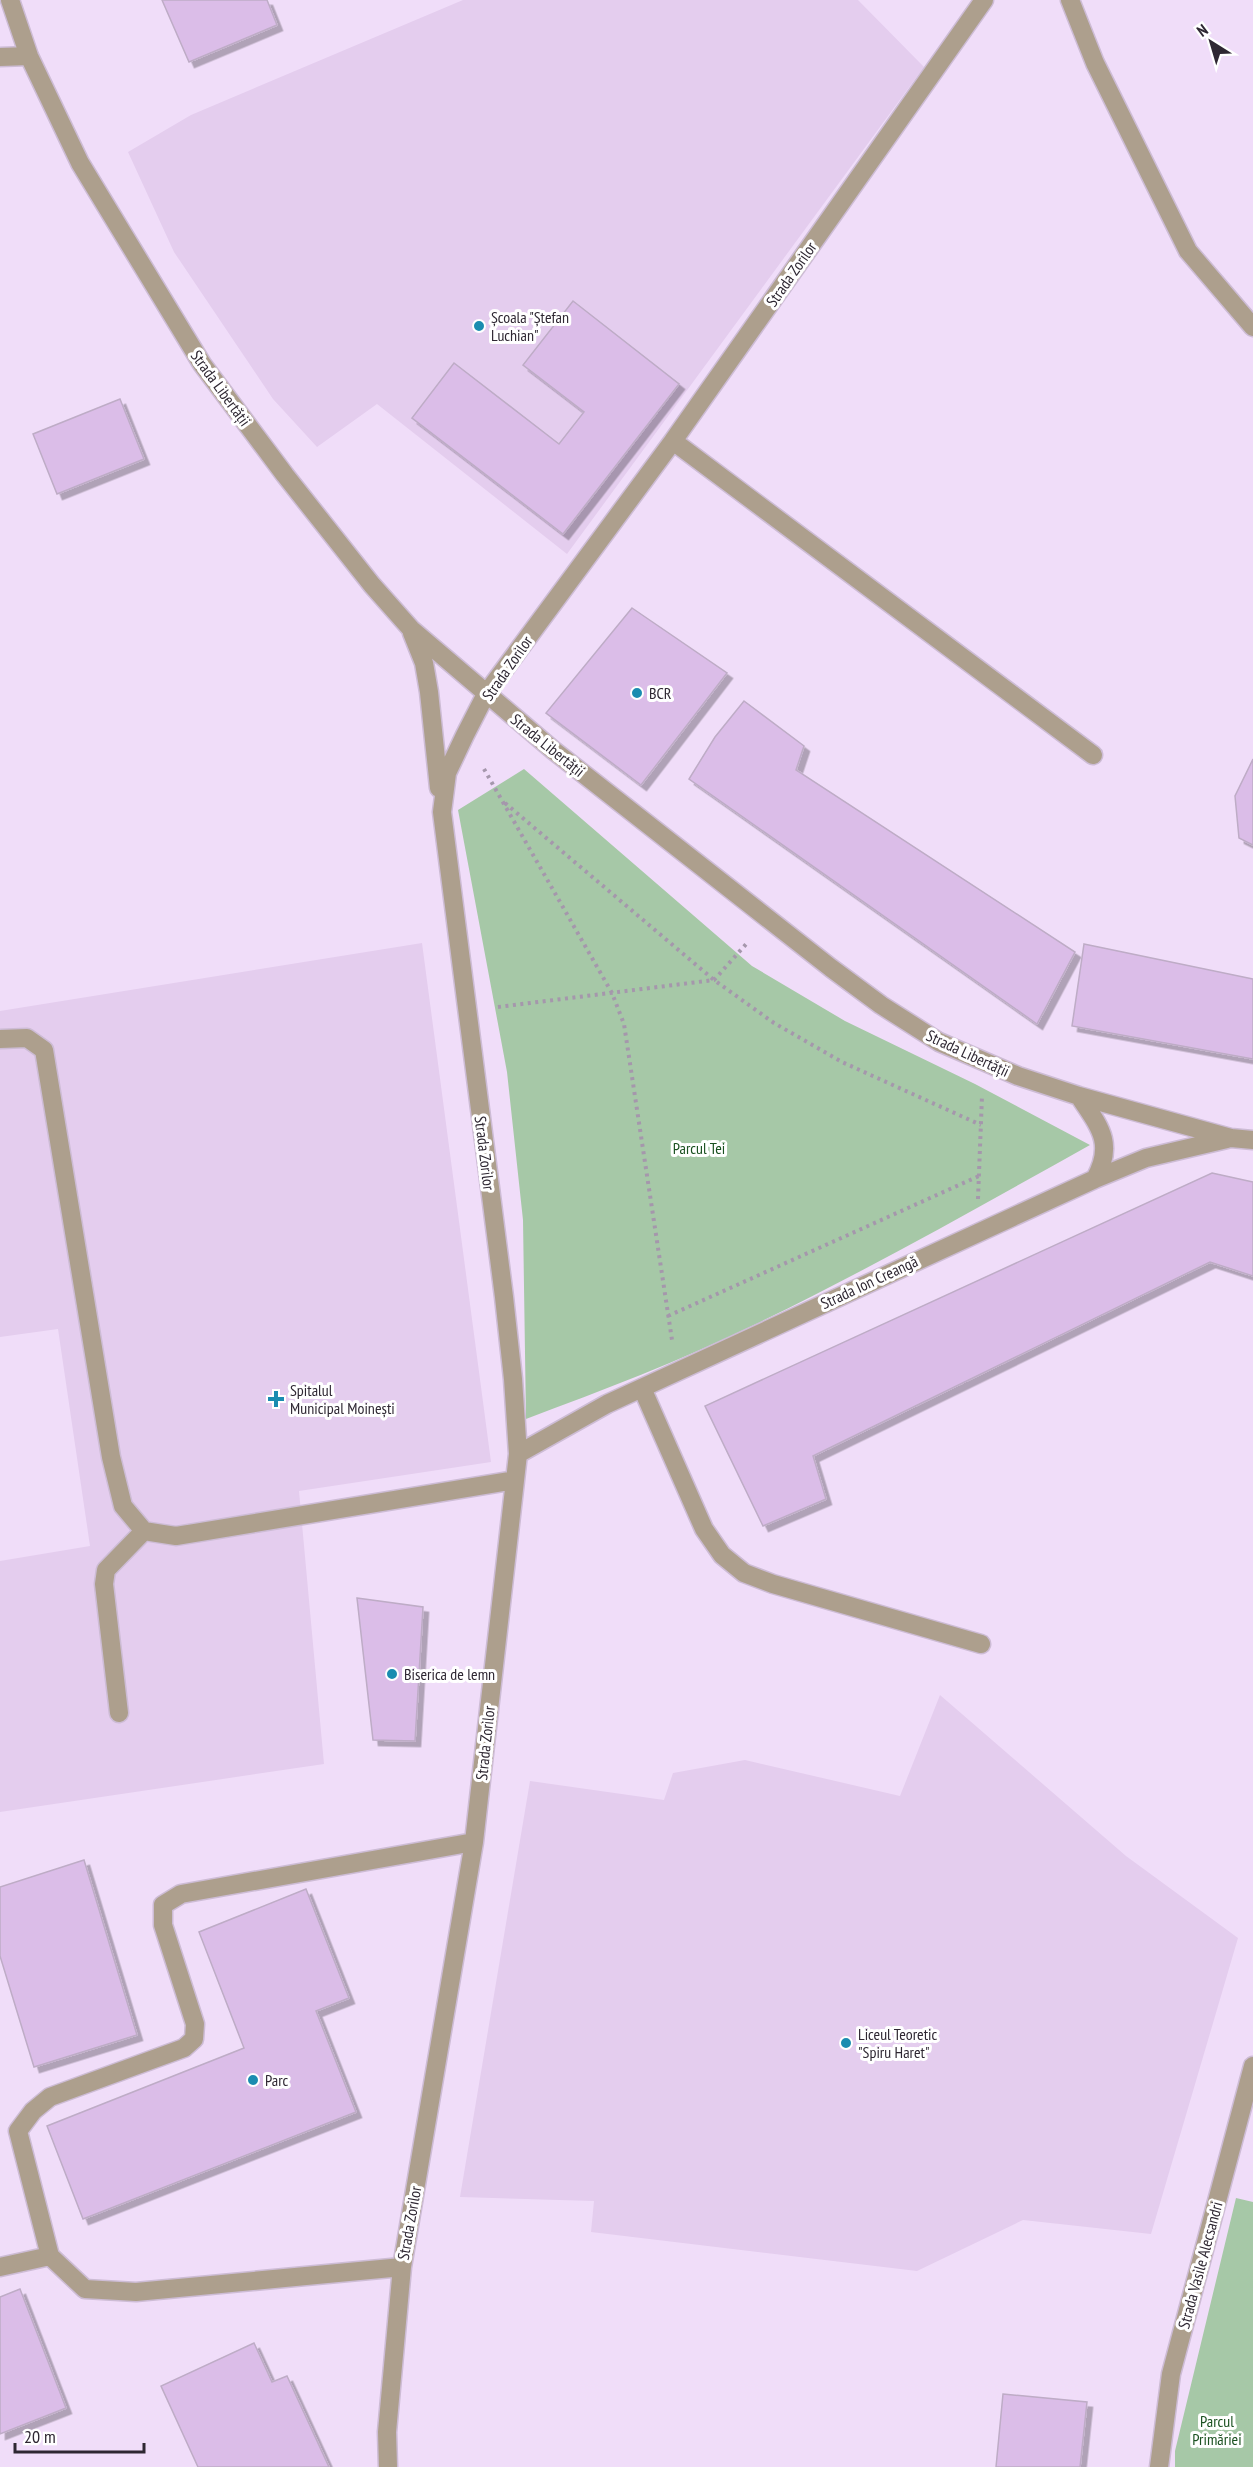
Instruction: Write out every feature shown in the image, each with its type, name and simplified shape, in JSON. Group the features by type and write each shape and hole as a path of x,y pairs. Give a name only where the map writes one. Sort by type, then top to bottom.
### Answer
{"street":[{"name":"Strada Libertății","path":"10,0 29,56 80,163 202,364 285,475 372,585 411,629 553,750 768,919 881,1005 939,1042 1018,1076 1078,1096 1231,1138 1253,1140"},
{"name":"Strada Zorilor","path":"388,2467 387,2432 402,2267 474,1842 518,1454 513,1379 442,812 447,773 486,694 673,441 984,0"},
{"path":"1070,0 1095,63 1188,251 1253,327"},
{"path":"0,57 29,56"},
{"path":"673,441 1092,755"},
{"path":"411,629 424,663 429,692 442,812"},
{"path":"0,1039 27,1038 44,1050 111,1457 123,1506 144,1531 176,1536 515,1480"},
{"path":"1078,1096 1095,1120 1106,1151 1103,1165 1095,1179"},
{"name":"Strada Ion Creangă","path":"518,1454 559,1429 642,1388 1095,1179 1146,1158 1231,1138"},
{"path":"642,1388 704,1529 722,1555 744,1573 773,1584 981,1644"},
{"path":"119,1713 104,1584 106,1570 144,1531"},
{"path":"402,2267 136,2292 86,2289 50,2256 18,2132 33,2111 50,2097 184,2048 194,2039 195,2024 163,1925 163,1905 181,1894 474,1842"},
{"name":"Strada Vasile Alecsandri","path":"1159,2467 1171,2374 1253,2066"},
{"path":"0,2267 50,2256"}],"path":[{"path":"465,735 612,993 624,1024 676,1372"},
{"path":"503,801 714,980 774,1023 842,1062 981,1125"},
{"path":"467,1011 714,980 768,919"},
{"path":"977,1233 984,1062"},
{"path":"668,1316 979,1176"}],"shaded area":[{"name":"Școala \"Ștefan Luchian\"","path":"463,0 858,0 924,67 567,554 377,404 317,447 273,399 174,252 128,152 191,115"},
{"name":"Spitalul Municipal Moinești","path":"422,943 491,1462 299,1491 324,1764 0,1812 0,1561 90,1546 58,1329 0,1337 0,1011"},
{"name":"Liceul Teoretic \"Spiru Haret\"","path":"940,1695 1126,1856 1238,1938 1151,2234 1023,2220 917,2271 591,2232 594,2201 460,2197 530,1781 664,1800 673,1773 745,1760 900,1796"}],"green space":[{"name":"Parcul Tei","path":"524,769 752,966 845,1021 975,1084 1090,1145 881,1260 754,1325 670,1363 526,1419 523,1220 507,1072 458,810"},
{"name":"Parcul Primăriei","path":"1236,2198 1253,2202 1253,2467 1175,2467 1175,2451"}],"building":[{"path":"162,0 267,0 277,25 189,62"},
{"path":"573,301 679,384 563,534 412,418 454,363 559,444 584,412 523,365"},
{"path":"120,399 144,459 57,494 33,434"},
{"name":"BCR","path":"632,608 727,673 641,785 546,713"},
{"path":"744,701 804,746 796,770 1075,952 1037,1024 689,779 715,737"},
{"path":"1253,759 1253,845 1239,838 1235,796"},
{"path":"1084,944 1253,979 1253,1059 1072,1026"},
{"path":"1212,1173 1253,1182 1253,1276 1210,1262 813,1456 826,1499 763,1526 705,1406"},
{"name":"Biserica de lemn","path":"357,1598 423,1607 415,1741 373,1740"},
{"path":"84,1860 137,2035 34,2067 0,1956 0,1887"},
{"name":"Parc","path":"306,1889 349,1998 316,2011 356,2112 83,2219 47,2126 244,2048 199,1932"},
{"path":"20,2289 66,2408 0,2434 0,2297"},
{"path":"254,2343 272,2382 287,2376 329,2467 198,2467 161,2386"},
{"path":"1003,2394 1087,2402 1080,2467 996,2467"}],"place":[{"name":"Școala \"Ștefan Luchian\"","path":"479,326"},
{"name":"BCR","path":"637,693"},
{"name":"Spitalul Municipal Moinești","path":"276,1399"},
{"name":"Biserica de lemn","path":"392,1674"},
{"name":"Liceul Teoretic \"Spiru Haret\"","path":"846,2043"},
{"name":"Parc","path":"253,2080"}]}
